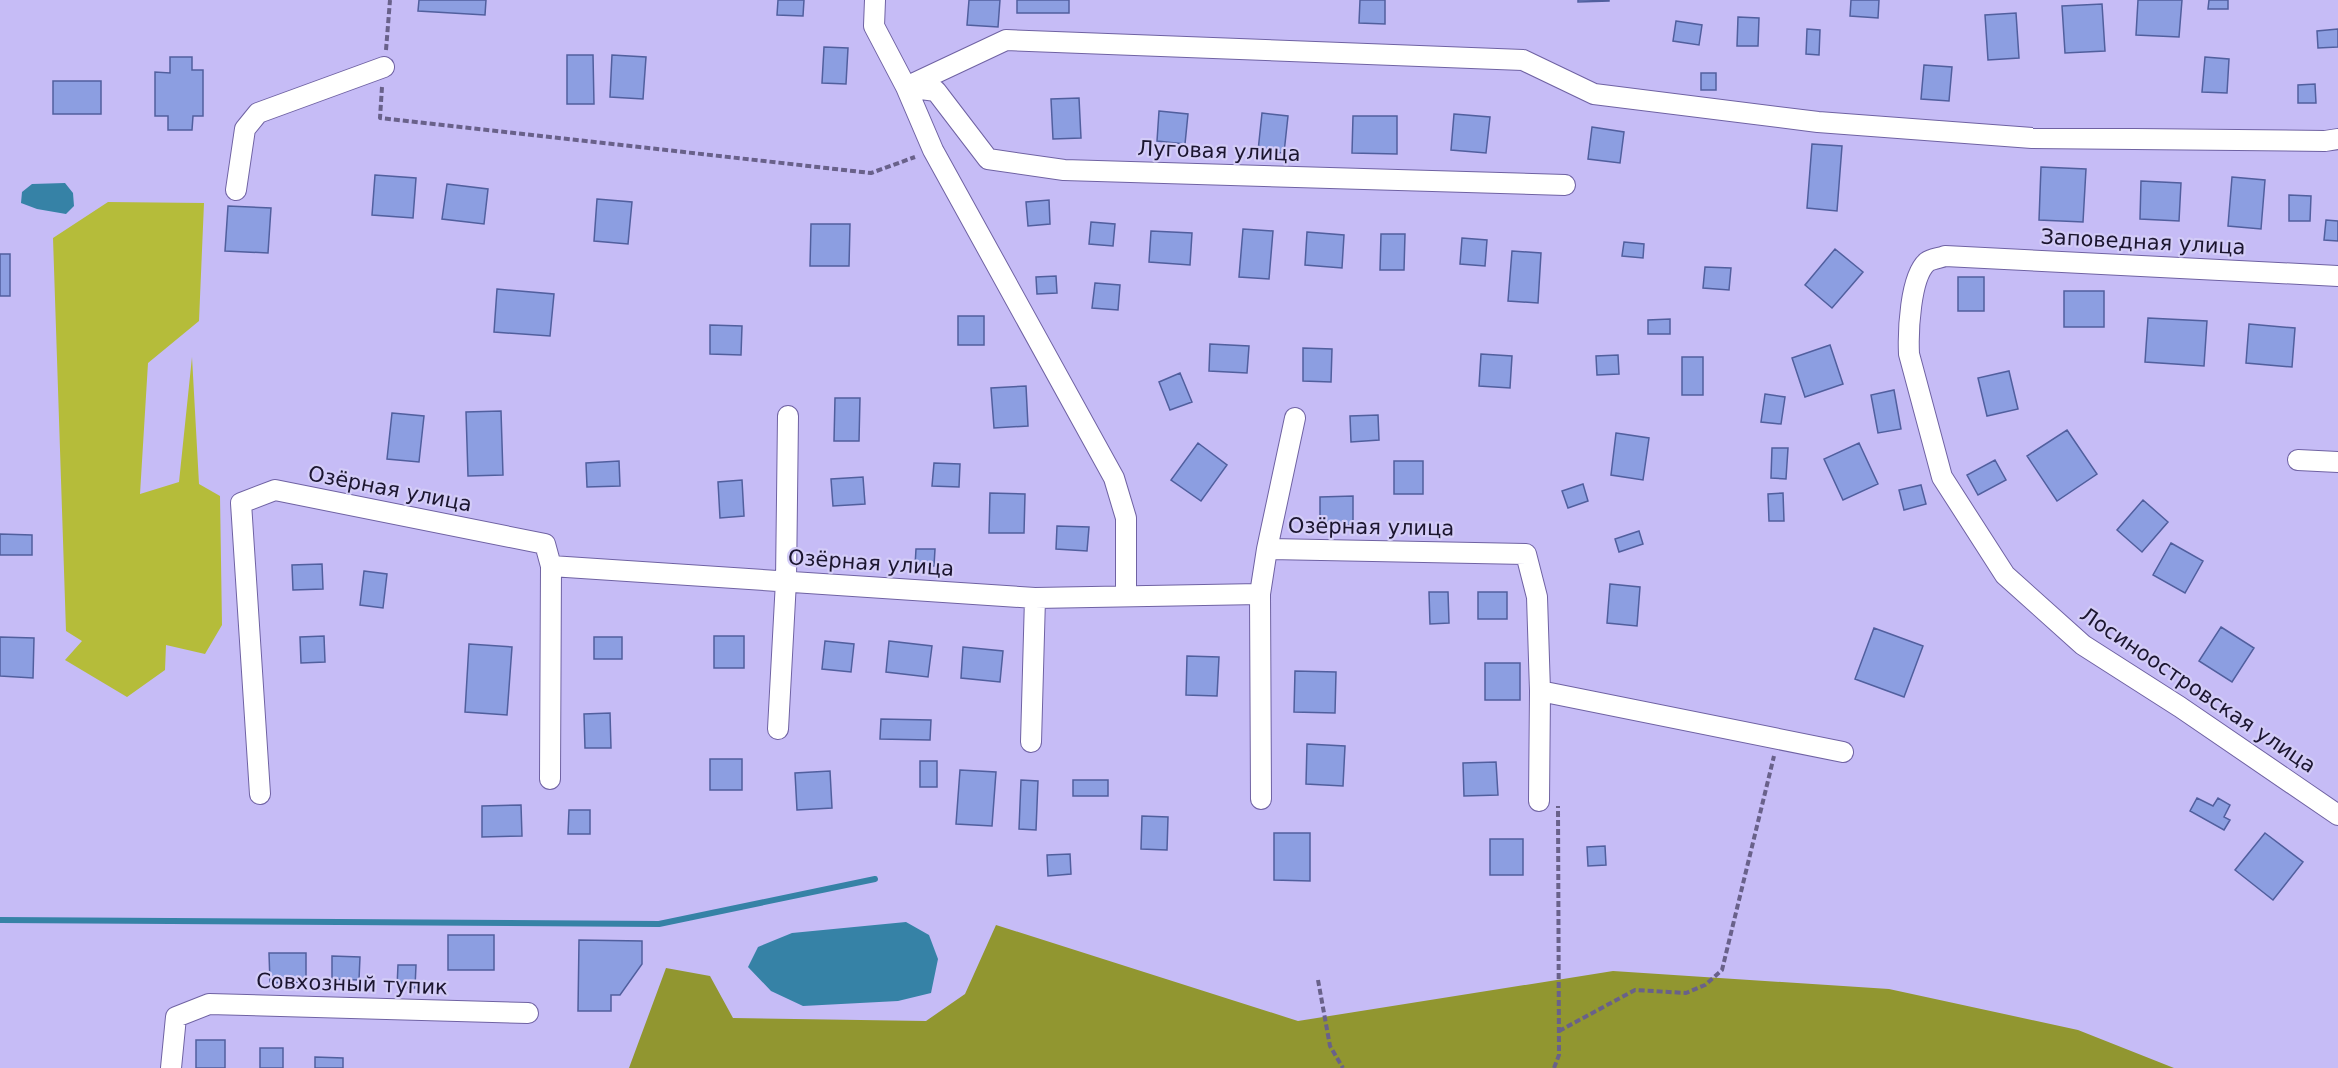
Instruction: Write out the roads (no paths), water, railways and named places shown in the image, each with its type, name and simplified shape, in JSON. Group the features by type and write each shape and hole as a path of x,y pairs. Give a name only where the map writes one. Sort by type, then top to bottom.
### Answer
{"street":[{"path":"875,0 874,26 906,87 933,150 1114,478 1126,518 1126,596"},
{"path":"906,87 1006,40 1523,60 1594,94 1853,125 2032,138 2325,141 2338,139"},
{"path":"236,190 245,129 258,112 384,67"},
{"name":"Луговая улица","path":"906,87 936,92 988,159 1064,170 1564,185"},
{"name":"Заповедная улица","path":"1945,256 2338,276"},
{"name":"Лосиноостровская улица","path":"1945,256 1927,262 1916,279 1908,336 1909,354 1942,477 2005,575 2083,645 2180,707 2338,815"},
{"path":"778,729 786,581 788,416"},
{"path":"1268,549 1295,418"},
{"path":"2298,460 2338,462"},
{"name":"Озёрная улица","path":"260,794 241,503 275,490 544,544 551,566 1035,598 1260,594 1268,549 1526,554 1537,597 1540,692 1548,798"},
{"path":"550,779 551,566"},
{"path":"1260,594 1261,799"},
{"path":"1031,742 1035,598"},
{"path":"1540,692 1843,752"},
{"name":"Совхозный тупик","path":"171,1068 176,1017 209,1004 528,1013"}],"water":[{"path":"65,183 73,193 74,206 66,214 37,209 21,203 22,192 32,184"},
{"path":"906,922 929,935 938,959 931,993 898,1001 803,1006 771,991 748,967 758,947 792,933"}],"waterway":[{"path":"0,920 659,924 875,879"}]}
